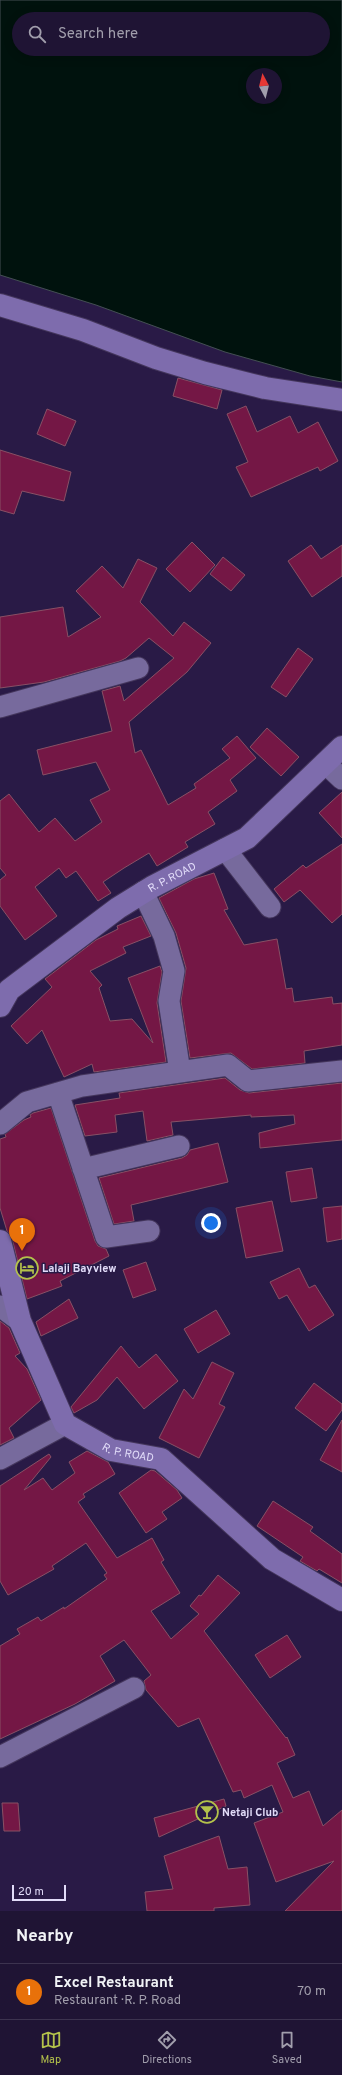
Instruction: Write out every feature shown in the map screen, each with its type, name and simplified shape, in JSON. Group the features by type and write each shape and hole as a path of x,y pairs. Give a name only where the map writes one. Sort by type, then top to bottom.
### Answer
{"street":[{"path":"0,305 83,330 156,358 205,373 265,388 342,400"},
{"path":"0,707 138,668"},
{"name":"R. P. ROAD","path":"3,992 118,908 143,892 247,838 342,747"},
{"path":"325,763 342,779"},
{"path":"225,849 270,908"},
{"path":"143,892 164,936 174,971 169,1001 180,1072"},
{"path":"0,1124 27,1102 82,1086 228,1065 248,1081 342,1071"},
{"path":"58,1093 106,1237 149,1231"},
{"path":"83,1169 179,1146"},
{"path":"0,1241 20,1321 65,1424 0,1459"},
{"path":"0,1306 20,1321"},
{"name":"R. P. ROAD","path":"65,1424 111,1450 161,1459 272,1559 342,1600"},
{"path":"0,1757 134,1688"}],"shaded area":[{"path":"0,0 342,0 342,382 310,376 225,352 96,305 0,275"}],"building":[{"path":"178,378 222,390 217,409 173,396"},
{"path":"246,406 257,432 290,416 298,433 318,422 338,461 320,471 318,467 251,497 236,467 248,462 227,414"},
{"path":"47,409 76,421 65,446 37,434"},
{"path":"0,450 71,472 64,501 22,491 14,514 0,510"},
{"path":"192,542 215,565 190,592 166,569"},
{"path":"311,545 321,559 342,545 342,576 312,597 288,561"},
{"path":"223,557 245,575 231,591 210,574"},
{"path":"138,559 157,568 140,602 173,636 184,622 211,643 187,672 129,722 135,753 141,750 168,805 196,788 194,784 230,758 222,749 237,736 256,758 230,780 237,791 208,812 215,824 185,842 188,847 157,866 149,853 124,868 103,882 111,893 98,901 76,871 66,878 59,868 35,887 57,916 25,940 0,906 0,880 6,875 0,868 0,801 9,794 39,832 55,818 75,841 102,822 90,800 110,790 96,762 43,775 37,750 112,731 102,691 120,686 124,701 174,658 149,638 126,658 120,661 44,682 0,688 0,617 63,607 68,637 101,617 76,591 102,566 123,588"},
{"path":"298,648 313,659 286,697 271,687"},
{"path":"267,728 299,757 281,776 250,747"},
{"path":"342,792 342,838 319,813"},
{"path":"342,844 342,914 332,923 300,890 284,902 274,889 303,865 306,868"},
{"path":"214,873 228,909 224,910 244,945 277,939 286,989 292,988 294,1002 332,997 333,1004 342,1003 342,1045 304,1051 305,1063 252,1069 231,1053 190,1058 181,1001 186,968 176,933 159,898 194,879"},
{"path":"141,916 151,936 123,947 126,953 90,971 102,985 99,988 110,1021 132,1019 153,1043 128,978 160,966 162,972 157,1003 166,1062 94,1072 92,1064 64,1077 42,1030 27,1044 11,1026 52,987 45,979 96,940 118,929 117,926"},
{"path":"225,1078 240,1090 249,1093 342,1083 342,1140 260,1148 259,1133 295,1124 294,1115 251,1117 251,1115 171,1122 173,1135 147,1141 143,1111 115,1115 117,1132 85,1136 75,1105 120,1098 119,1093"},
{"path":"51,1108 95,1241 98,1246 106,1249 109,1256 60,1281 62,1286 27,1299 12,1238 7,1231 0,1208 0,1139 6,1137 5,1134 24,1120 31,1117 30,1115 33,1113"},
{"path":"218,1143 228,1182 131,1205 134,1221 114,1224 99,1178 182,1158 187,1155 190,1150"},
{"path":"312,1168 317,1198 291,1202 286,1172"},
{"path":"272,1201 283,1251 246,1258 236,1208"},
{"path":"342,1206 342,1239 327,1242 323,1208"},
{"path":"146,1262 156,1290 133,1298 123,1270"},
{"path":"299,1268 309,1288 315,1285 334,1315 309,1331 287,1295 279,1299 270,1282"},
{"path":"69,1299 78,1318 41,1336 36,1322"},
{"path":"216,1310 230,1334 198,1353 184,1329"},
{"path":"0,1321 9,1328 20,1353 15,1356 27,1369 41,1400 9,1428 14,1438 0,1445"},
{"path":"121,1346 139,1368 156,1354 178,1381 144,1409 117,1377 97,1400 74,1413 71,1407"},
{"path":"212,1362 234,1373 219,1404 225,1407 199,1458 159,1438 184,1389 193,1399"},
{"path":"314,1383 342,1404 342,1410 326,1431 295,1408"},
{"path":"342,1420 342,1472 320,1460"},
{"path":"87,1451 108,1462 115,1474 83,1494 85,1497 78,1502 117,1558 152,1538 164,1560 161,1562 180,1593 151,1611 171,1639 199,1614 190,1606 199,1595 201,1596 218,1575 240,1593 204,1631 286,1738 287,1737 295,1755 277,1763 293,1798 309,1791 323,1826 342,1810 342,1911 285,1911 334,1861 276,1882 254,1823 283,1812 272,1785 244,1798 241,1790 233,1792 199,1718 178,1727 146,1690 144,1681 151,1675 124,1640 100,1656 115,1681 75,1704 0,1739 0,1646 20,1634 17,1629 38,1617 41,1621 64,1607 64,1609 107,1579 104,1575 107,1573 86,1543 52,1566 54,1569 8,1595 0,1581 0,1486 49,1454 51,1457 24,1490 43,1478 52,1490 75,1473 69,1462"},
{"path":"151,1470 155,1471 177,1490 182,1498 162,1512 167,1519 146,1533 119,1493"},
{"path":"273,1501 313,1527 310,1531 342,1554 342,1583 319,1569 317,1571 300,1561 303,1557 257,1526"},
{"path":"287,1635 301,1657 270,1678 255,1655"},
{"path":"224,1799 226,1806 159,1837 154,1818"},
{"path":"2,1803 18,1803 20,1831 4,1831"},
{"path":"219,1836 228,1869 247,1867 250,1905 214,1908 214,1911 147,1911 145,1892 173,1889 164,1856"}],"place":[{"name":"Excel Restaurant","path":"22,1251"},
{"name":"Lalaji Bayview","path":"27,1268"},
{"name":"Netaji Club","path":"207,1812"}]}
